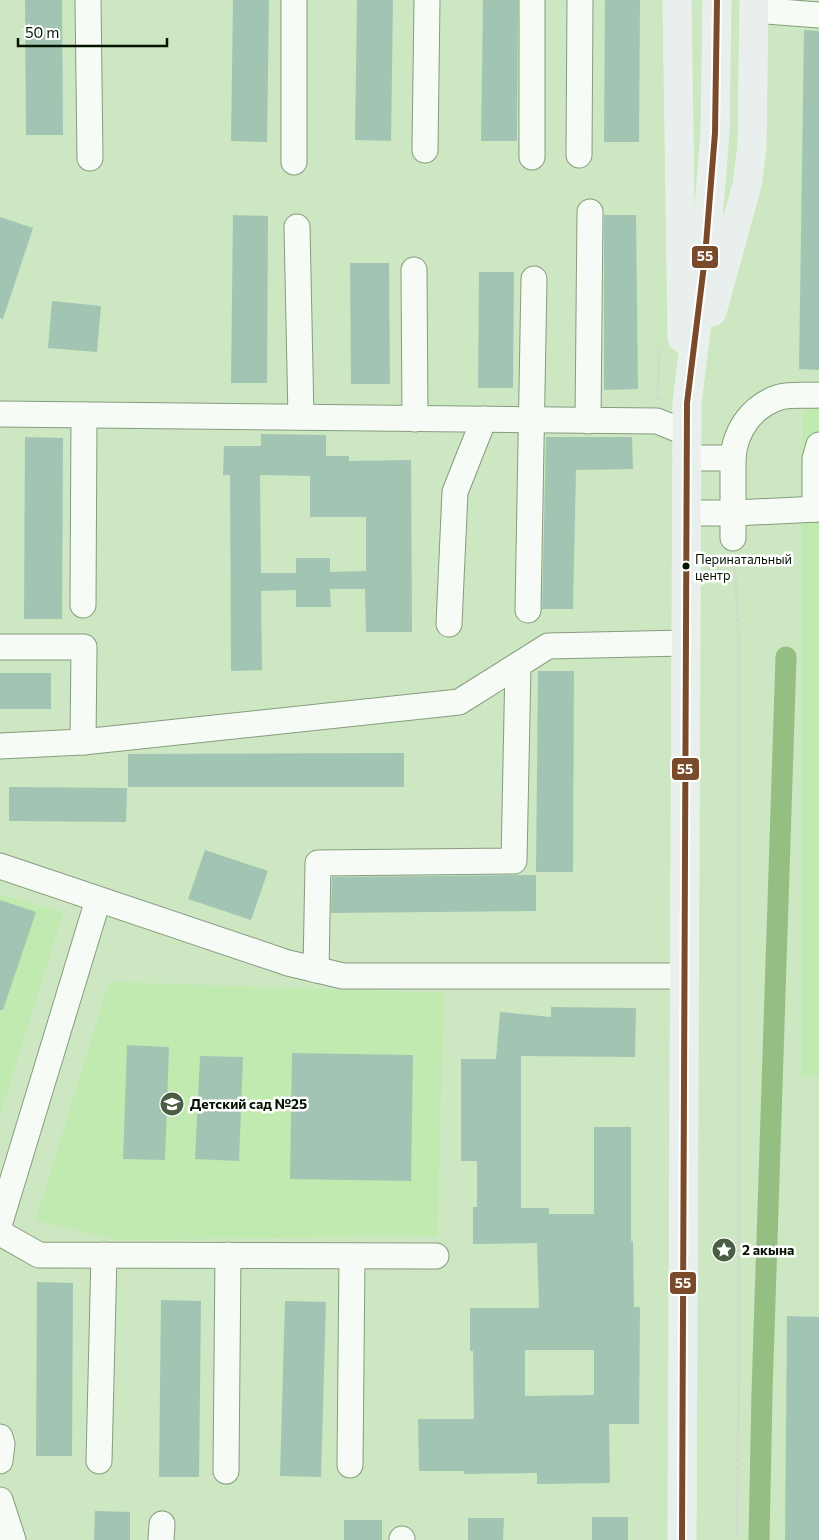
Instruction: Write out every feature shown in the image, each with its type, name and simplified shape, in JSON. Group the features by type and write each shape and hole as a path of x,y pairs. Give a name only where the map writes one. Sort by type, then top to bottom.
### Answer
{"main road":[{"path":"677,0 682,328 687,402 682,1540"},
{"path":"687,402 705,257 715,133 716,0"},
{"path":"687,402 747,185 752,147 754,5"}],"street":[{"path":"88,0 90,158"},
{"path":"294,0 294,162"},
{"path":"425,150 426,0"},
{"path":"532,0 532,157"},
{"path":"579,155 580,0"},
{"path":"754,5 819,15"},
{"path":"588,420 590,212"},
{"path":"297,227 301,417"},
{"path":"414,270 415,419"},
{"path":"528,610 534,279"},
{"path":"733,538 733,458 734,447 740,430 758,408 781,397 819,395"},
{"path":"0,414 657,421 687,445 733,458"},
{"path":"83,604 84,415"},
{"path":"449,624 455,492 484,419"},
{"path":"686,513 817,509 815,459 819,445"},
{"path":"0,746 83,742 459,702 548,646 685,643"},
{"path":"0,647 84,647 83,742"},
{"path":"316,970 318,862 514,861 518,665"},
{"path":"0,866 288,963 344,976 683,976"},
{"path":"0,1222 98,900"},
{"path":"0,1233 39,1255 436,1256"},
{"path":"99,1461 104,1255"},
{"path":"226,1471 228,1256"},
{"path":"350,1465 352,1256"},
{"path":"0,1436 2,1444 0,1461"},
{"path":"0,1500 13,1540"}],"path":[{"path":"733,538 739,638 739,1372 737,1540"}],"shaded area":[{"path":"803,409 819,409 819,1076 801,1077 801,510"},
{"path":"0,894 63,913 0,1115"},
{"path":"109,982 444,993 437,1236 117,1240 36,1220"}],"building":[{"path":"25,0 62,0 63,135 26,135"},
{"path":"233,0 269,0 267,142 231,141"},
{"path":"357,0 393,0 391,141 355,140"},
{"path":"483,0 518,0 517,141 481,141"},
{"path":"605,0 640,0 639,142 604,142"},
{"path":"804,30 819,31 819,370 799,369"},
{"path":"233,215 268,216 267,383 231,383"},
{"path":"604,215 636,215 638,389 604,390"},
{"path":"0,217 33,228 3,319 0,318"},
{"path":"350,263 389,263 390,384 351,384"},
{"path":"479,272 514,272 513,388 478,388"},
{"path":"52,301 101,306 97,352 48,348"},
{"path":"261,434 326,435 326,456 349,456 349,461 411,460 412,632 366,632 365,589 330,589 331,607 296,607 296,590 261,591 262,670 231,671 230,475 223,475 224,446 261,446","holes":["260,475 310,476 310,517 366,517 366,571 330,572 330,558 296,558 296,573 261,573"]},
{"path":"25,437 63,438 62,619 24,619"},
{"path":"546,437 632,437 633,469 576,470 573,609 542,609"},
{"path":"538,671 574,671 573,872 536,872"},
{"path":"0,673 51,673 51,709 0,709"},
{"path":"404,753 404,787 128,787 128,754"},
{"path":"9,787 127,788 126,822 9,821"},
{"path":"205,850 268,871 251,920 188,899"},
{"path":"536,875 536,911 331,913 332,877"},
{"path":"0,900 36,912 3,1010 0,1010"},
{"path":"551,1007 636,1008 635,1057 521,1056 521,1208 549,1208 549,1214 594,1214 594,1127 631,1127 631,1241 633,1241 634,1307 640,1307 639,1424 609,1424 610,1483 537,1484 537,1473 464,1474 464,1471 419,1471 418,1419 474,1419 473,1351 470,1351 470,1308 539,1308 537,1243 473,1244 473,1207 477,1207 477,1161 461,1161 461,1059 496,1059 500,1012 551,1017","holes":["525,1350 594,1350 594,1395 525,1396"]},
{"path":"127,1045 169,1047 165,1160 123,1159"},
{"path":"292,1053 413,1055 411,1181 290,1179"},
{"path":"200,1056 243,1057 239,1161 195,1159"},
{"path":"37,1282 73,1283 72,1456 36,1456"},
{"path":"161,1300 201,1301 199,1477 159,1477"},
{"path":"285,1301 326,1302 321,1477 280,1476"},
{"path":"787,1316 819,1317 819,1540 785,1540"},
{"path":"95,1511 130,1512 130,1540 94,1540"},
{"path":"592,1517 628,1517 628,1540 592,1540"},
{"path":"468,1518 504,1518 503,1540 468,1540"},
{"path":"344,1520 382,1520 382,1540 344,1540"}],"waterway":[{"path":"759,1540 786,657"}],"transit line":[{"name":"55","path":"682,1540 687,403 705,257 715,133 717,0"}],"place":[{"name":"Перинатальный центр","path":"686,566"},
{"name":"Детский сад №25","path":"172,1104"},
{"name":"2 акына","path":"724,1250"}]}
